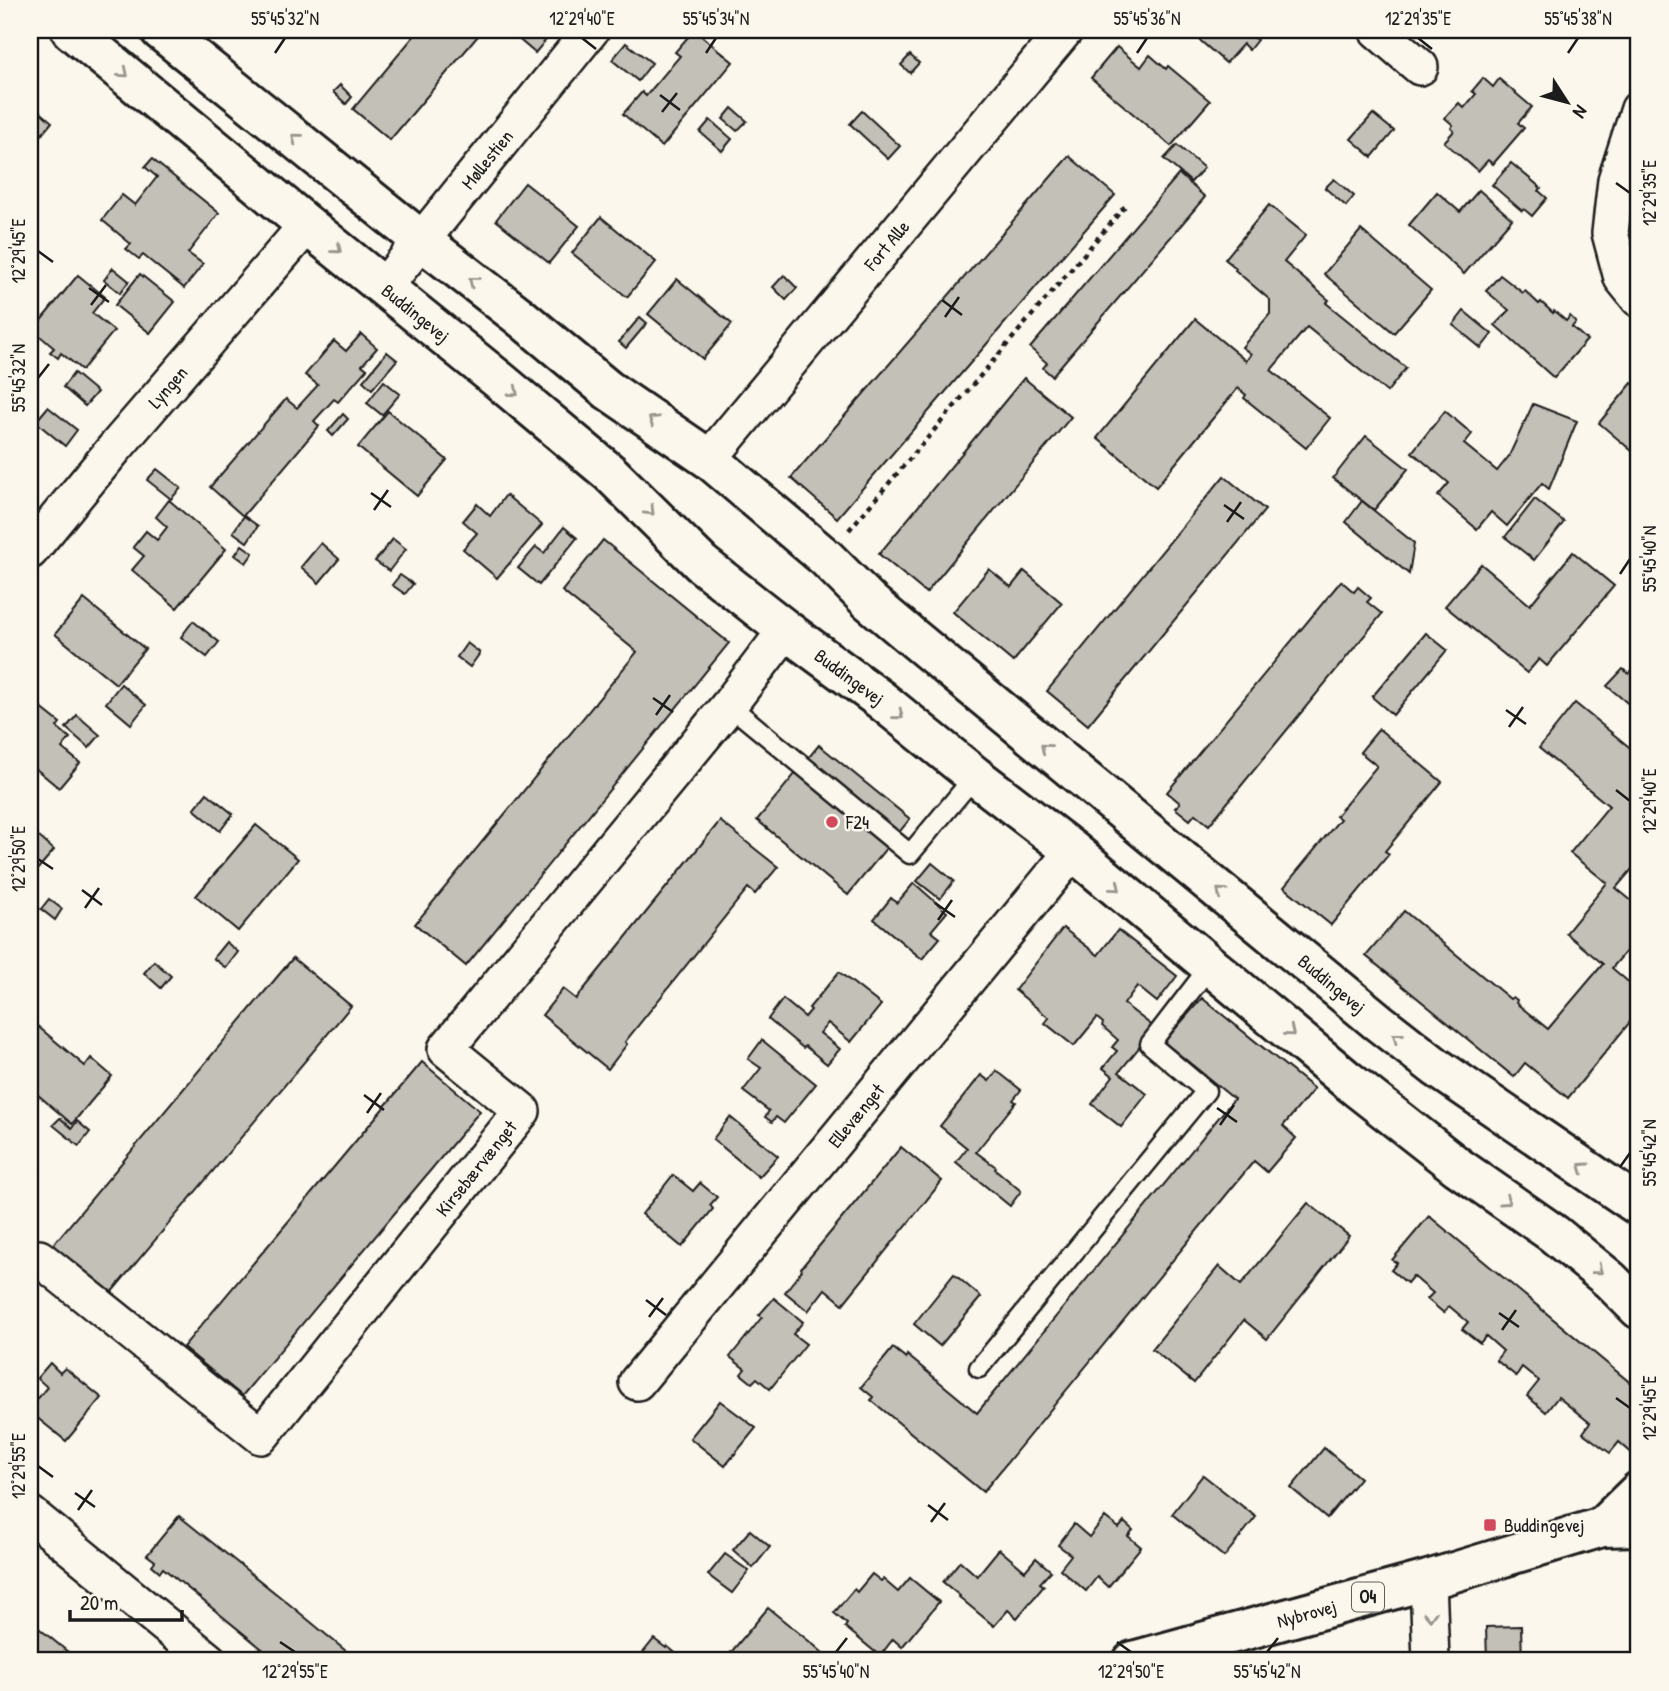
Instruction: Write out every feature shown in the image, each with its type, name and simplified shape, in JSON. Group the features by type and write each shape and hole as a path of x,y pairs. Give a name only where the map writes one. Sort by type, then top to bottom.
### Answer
{"street":[{"name":"Buddingevej","path":"71,30 610,472 702,564 1073,851 1346,1079 1447,1159 1554,1234 1610,1280 1639,1309"},
{"name":"Buddingevej","path":"160,30 608,390 709,458 826,558 903,630 1377,1021 1436,1067 1639,1206"},
{"name":"Møllestien","path":"384,287 591,30"},
{"name":"Fort Alle","path":"709,458 1065,30"},
{"path":"1377,30 1420,67"},
{"path":"1639,109 1616,180 1610,233 1622,278 1639,299"},
{"name":"Lyngen","path":"30,551 307,225"},
{"name":"Kirsebærvænget","path":"39,1258 261,1436 522,1111 446,1049 729,705 786,630"},
{"name":"Ellevænget","path":"637,1382 1073,851"},
{"name":"Nybrovej","path":"1602,1527 1639,1491"},
{"path":"30,1514 209,1661"},
{"name":"Nybrovej","path":"1133,1661 1428,1580 1602,1527 1639,1526"},
{"path":"1428,1580 1431,1657"}],"lane":[{"path":"729,705 910,854 975,776"},
{"path":"978,1368 1206,1091 1150,1044 1210,966"}],"path":[{"path":"826,558 1126,205"}],"building":[{"path":"419,30 483,30 390,140 353,109"},
{"path":"508,30 546,30 551,34 535,53"},
{"path":"694,30 733,62 662,147 623,114 642,92 646,96 680,56 675,52"},
{"path":"1188,30 1255,30 1250,35 1257,40 1249,50 1243,44 1226,63"},
{"path":"626,43 652,63 638,81 612,60"},
{"path":"1117,47 1141,67 1150,55 1166,69 1168,66 1210,101 1171,146 1091,78"},
{"path":"910,55 919,63 910,73 901,65"},
{"path":"1483,78 1493,87 1499,79 1532,107 1518,123 1524,128 1493,164 1488,160 1478,171 1444,142 1454,131 1451,128 1453,125 1445,118 1459,103 1464,108 1476,94 1472,91"},
{"path":"340,85 352,97 346,104 333,92"},
{"path":"30,103 52,122 30,149"},
{"path":"732,108 747,121 737,131 723,119"},
{"path":"862,111 900,146 888,159 850,124"},
{"path":"1373,114 1394,131 1372,157 1351,139"},
{"path":"710,120 732,139 722,151 700,132"},
{"path":"1177,145 1204,168 1191,182 1164,159"},
{"path":"1069,156 1115,195 837,518 791,478"},
{"path":"152,159 219,213 188,253 203,264 184,288 143,255 139,259 126,249 131,244 102,220 122,195 135,205 157,177 145,167"},
{"path":"1511,163 1541,188 1539,191 1547,198 1532,216 1524,209 1522,211 1492,185"},
{"path":"1179,174 1205,197 1052,376 1043,368 1047,363 1030,348"},
{"path":"1334,179 1354,196 1346,206 1325,188"},
{"path":"525,183 579,226 549,263 496,220"},
{"path":"1479,190 1512,219 1464,274 1409,225 1437,192 1460,212"},
{"path":"1269,205 1306,235 1284,262 1329,300 1326,303 1406,368 1387,392 1307,327 1271,370 1330,418 1306,448 1244,398 1246,395 1238,388 1156,487 1097,438 1195,319 1246,361 1251,354 1242,347 1270,314 1270,300 1225,259"},
{"path":"601,217 656,262 627,297 572,253"},
{"path":"1361,230 1431,290 1394,333 1324,274"},
{"path":"113,268 129,281 120,293 104,280"},
{"path":"140,274 175,302 150,333 115,305"},
{"path":"78,275 105,297 92,313 114,331 82,370 61,353 58,358 50,352 54,348 33,330"},
{"path":"784,275 797,288 786,300 773,287"},
{"path":"1500,275 1566,321 1570,316 1576,322 1572,327 1587,340 1554,378 1495,325 1509,310 1486,291"},
{"path":"677,279 732,324 703,359 648,314"},
{"path":"1464,311 1492,334 1481,348 1453,325"},
{"path":"640,317 647,323 626,348 619,342"},
{"path":"361,334 377,348 362,365 367,369 338,402 334,399 314,421 319,426 243,516 210,487 286,399 297,408 318,385 305,375 334,341 346,351"},
{"path":"387,352 397,360 372,389 363,381"},
{"path":"74,373 97,392 85,406 63,387"},
{"path":"1024,378 1071,417 926,593 879,554"},
{"path":"384,381 400,394 382,415 367,403"},
{"path":"1632,383 1639,389 1639,457 1599,423"},
{"path":"1533,404 1577,421 1549,489 1542,483 1507,526 1491,512 1477,529 1438,496 1449,483 1412,452 1445,411 1472,434 1464,444 1497,471 1509,456"},
{"path":"48,407 77,430 65,446 37,423 30,432 30,414 37,420"},
{"path":"388,411 447,460 417,496 358,447"},
{"path":"343,414 348,419 333,436 328,431"},
{"path":"1366,436 1408,469 1374,510 1333,478"},
{"path":"157,469 181,488 171,499 147,480"},
{"path":"1224,476 1265,510 1088,725 1047,691"},
{"path":"506,495 542,525 497,578 463,549 477,533 463,521 477,504 490,516"},
{"path":"1535,499 1564,522 1534,560 1505,537"},
{"path":"169,500 226,549 177,608 132,570 144,556 133,547 146,531 157,540 167,527 156,517"},
{"path":"1362,501 1414,543 1409,574 1346,522"},
{"path":"244,516 258,526 247,542 233,532"},
{"path":"564,527 577,538 539,585 518,568 536,547 544,553"},
{"path":"393,539 406,549 389,571 375,561"},
{"path":"603,540 729,643 466,966 415,924 637,652 562,591"},
{"path":"321,543 339,559 319,583 301,567"},
{"path":"242,545 253,553 246,563 235,555"},
{"path":"1573,552 1614,586 1547,666 1539,659 1527,673 1445,606 1481,564 1530,605"},
{"path":"989,569 1011,587 1024,571 1062,603 1013,662 953,612"},
{"path":"400,575 413,584 405,594 392,585"},
{"path":"1341,581 1354,592 1358,587 1371,598 1367,602 1382,614 1209,825 1195,814 1190,820 1175,808 1180,803 1167,792"},
{"path":"84,599 145,649 116,684 55,634"},
{"path":"193,621 219,642 207,657 181,637"},
{"path":"1426,633 1447,650 1393,715 1372,697"},
{"path":"467,643 480,653 470,667 457,657"},
{"path":"1639,662 1639,696 1631,706 1607,686 1623,669 1629,674"},
{"path":"121,684 146,705 131,724 106,703"},
{"path":"30,699 60,723 57,727 70,738 62,748 80,763 59,788 30,764"},
{"path":"1575,703 1639,755 1639,861 1616,888 1639,907 1639,936 1612,968 1639,991 1639,1011 1568,1098 1525,1063 1514,1077 1366,956 1404,911 1510,999 1513,997 1517,1000 1516,1003 1548,1029 1603,964 1566,933 1607,883 1570,853 1609,806 1539,748"},
{"path":"77,715 100,735 89,748 66,728"},
{"path":"1379,729 1442,782 1385,851 1389,854 1331,925 1284,887 1340,819 1336,816 1377,766 1360,752"},
{"path":"819,745 910,819 848,895 757,820"},
{"path":"207,793 233,814 220,831 194,809"},
{"path":"720,821 778,867 755,894 748,888 625,1042 627,1044 608,1069 542,1015 563,989 576,999"},
{"path":"256,825 298,859 238,931 196,896"},
{"path":"30,829 54,850 30,878"},
{"path":"932,863 954,881 940,899 917,881"},
{"path":"914,883 947,912 931,931 940,938 922,959 874,919 891,898 897,903"},
{"path":"49,899 62,909 55,920 41,909"},
{"path":"1063,928 1098,955 1118,930 1177,976 1157,1002 1137,986 1124,1004 1155,1028 1119,1072 1147,1094 1121,1127 1092,1104 1113,1076 1103,1068 1117,1051 1112,1047 1118,1040 1097,1018 1074,1046 1045,1023 1049,1018 1015,990"},
{"path":"226,942 238,952 226,968 213,958"},
{"path":"293,958 351,1006 110,1294 52,1246"},
{"path":"154,961 171,976 161,988 144,973"},
{"path":"839,972 881,1005 851,1042 828,1023 820,1033 840,1049 827,1064 768,1019 783,999 805,1017 811,1010 809,1008"},
{"path":"1202,998 1314,1089 1283,1126 1296,1138 1267,1172 1254,1161 983,1492 871,1400 873,1397 861,1387 893,1348 906,1358 907,1355 977,1413 1234,1099 1164,1042"},
{"path":"35,1024 85,1066 91,1058 112,1076 72,1124 30,1088 30,1031"},
{"path":"762,1040 816,1084 784,1123 776,1117 772,1122 765,1117 769,1111 743,1091 761,1068 748,1059"},
{"path":"422,1062 480,1111 242,1396 183,1347"},
{"path":"997,1071 1021,1090 1013,1100 1016,1102 976,1152 1021,1191 1010,1206 956,1162 967,1148 940,1126 981,1075 989,1081"},
{"path":"730,1117 778,1156 759,1177 713,1139"},
{"path":"60,1118 72,1128 77,1121 90,1132 79,1146 53,1125"},
{"path":"901,1147 942,1181 843,1304 825,1289 808,1311 785,1292 801,1268"},
{"path":"30,1162 40,1170 30,1183"},
{"path":"673,1175 693,1191 700,1183 717,1197 710,1205 713,1209 682,1247 642,1214"},
{"path":"1308,1203 1349,1236 1267,1339 1244,1320 1194,1383 1152,1349 1219,1266 1241,1285"},
{"path":"1429,1216 1639,1390 1639,1453 1634,1455 1619,1442 1610,1453 1583,1433 1590,1423 1558,1397 1546,1412 1527,1396 1539,1381 1522,1367 1516,1376 1496,1360 1503,1351 1486,1336 1480,1343 1462,1329 1468,1322 1449,1306 1444,1313 1427,1299 1433,1293 1413,1276 1407,1283 1391,1270 1397,1263 1392,1260"},
{"path":"954,1274 981,1297 940,1346 914,1324"},
{"path":"774,1298 803,1322 793,1334 806,1344 770,1389 757,1378 752,1383 741,1374 745,1369 730,1357"},
{"path":"50,1363 60,1373 65,1368 102,1398 66,1441 30,1412 30,1408 47,1387 37,1378"},
{"path":"720,1401 756,1428 725,1466 690,1438"},
{"path":"1324,1448 1360,1478 1327,1518 1291,1488"},
{"path":"1203,1475 1256,1517 1224,1557 1172,1514"},
{"path":"179,1516 358,1661 277,1661 163,1568 160,1572 152,1565 155,1561 147,1555"},
{"path":"1105,1517 1119,1528 1124,1522 1133,1530 1128,1536 1141,1547 1108,1587 1097,1577 1086,1591 1060,1569 1071,1555 1058,1545 1074,1524 1089,1537"},
{"path":"750,1530 770,1547 753,1568 733,1550"},
{"path":"999,1549 1025,1571 1036,1558 1051,1571 1040,1583 1044,1586 1017,1618 1008,1610 994,1626 943,1582 960,1561 977,1576"},
{"path":"725,1554 749,1571 732,1593 708,1575"},
{"path":"872,1574 881,1581 883,1579 898,1592 910,1578 939,1602 902,1647 893,1639 880,1656 845,1627 847,1624 834,1613 854,1589 857,1592"},
{"path":"768,1608 832,1661 732,1661 727,1657"},
{"path":"30,1621 79,1661 30,1661"},
{"path":"1521,1626 1522,1661 1487,1661 1486,1627"},
{"path":"654,1639 666,1648 667,1646 685,1661 638,1659"}],"place":[{"name":"F24","path":"832,822"},
{"name":"Buddingevej","path":"1490,1525"}]}
